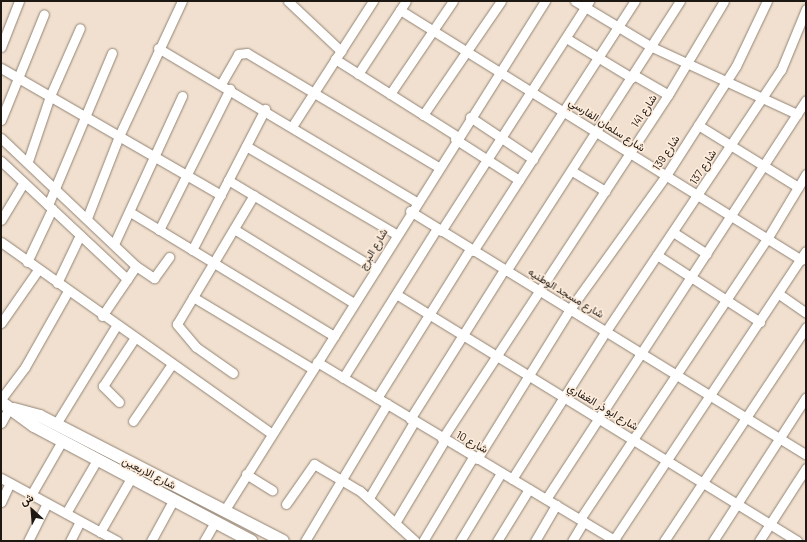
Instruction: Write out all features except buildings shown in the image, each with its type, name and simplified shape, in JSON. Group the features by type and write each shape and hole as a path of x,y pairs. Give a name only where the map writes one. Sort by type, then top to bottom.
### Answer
{"street":[{"path":"1,47 19,1"},
{"path":"87,218 119,136 158,48 182,1"},
{"path":"288,1 341,51"},
{"path":"293,125 373,1"},
{"path":"358,74 406,1"},
{"path":"390,94 453,1"},
{"path":"424,115 501,1"},
{"name":"شارع البرج","path":"224,511 271,433 376,269 410,211 545,1"},
{"path":"575,1 587,4 619,28 652,48 687,65 801,113"},
{"path":"377,398 429,315 564,112 635,1"},
{"path":"369,498 412,420 462,336 598,133 680,1"},
{"name":"شارع 141","path":"395,523 443,440 496,355 537,290 630,154 668,95 724,1"},
{"name":"شارع 139","path":"423,541 475,458 531,376 570,309 665,177 726,82 748,46 768,1"},
{"path":"343,378 439,229 502,138 587,4"},
{"name":"شارع 137","path":"512,479 606,330 698,197 763,98 788,56 806,9"},
{"name":"شارع سلمان الفارسي","path":"400,10 598,133 665,177 801,260"},
{"path":"1,120 16,77 44,14"},
{"path":"28,162 50,96 80,28"},
{"path":"566,38 599,58 668,95"},
{"path":"158,48 293,125 416,202"},
{"path":"221,84 238,54 244,52 315,92 438,167"},
{"path":"27,262 85,116 112,53"},
{"path":"335,60 424,115 519,180"},
{"path":"1,68 221,195"},
{"path":"159,230 230,89"},
{"path":"114,244 182,96"},
{"path":"546,499 640,351 732,218 764,167 801,113 806,100"},
{"path":"192,250 265,109"},
{"path":"470,117 533,158"},
{"path":"698,125 798,188"},
{"path":"1,138 56,188 136,266 154,278 169,257"},
{"path":"246,146 396,234"},
{"path":"1,161 127,279"},
{"path":"572,171 604,191"},
{"path":"572,541 582,520 674,373 767,239 806,174"},
{"path":"228,180 376,269"},
{"path":"1,220 24,182"},
{"path":"233,373 196,347 177,323 254,195"},
{"name":"شارع مسجد الوطنيه","path":"410,211 537,290 606,330 709,396 806,455"},
{"path":"130,212 334,336"},
{"path":"234,229 354,303"},
{"path":"673,232 707,254"},
{"path":"57,284 80,235"},
{"path":"2,244 134,339 271,433"},
{"path":"614,541 709,396 779,294 806,251"},
{"path":"657,255 760,322"},
{"path":"102,316 136,266"},
{"path":"1,323 38,270"},
{"path":"1,423 7,404 25,367 68,291"},
{"name":"شارع ابو ذر الغفاري","path":"396,294 797,541"},
{"path":"779,294 806,313"},
{"name":"شارع 10","path":"193,296 315,366 343,378 443,440 582,520 614,541"},
{"path":"56,424 116,326"},
{"path":"664,541 744,417 806,327"},
{"path":"119,402 103,386 134,339"},
{"path":"133,421 172,364"},
{"path":"713,541 778,438 806,397"},
{"name":"شارع الاربعين","path":"7,404 56,424 283,541"},
{"name":"شارع الاربعين","path":"7,404 27,421 62,441 130,478 174,499 250,541"},
{"path":"305,541 387,404"},
{"path":"31,494 62,441"},
{"path":"66,513 96,460"},
{"path":"286,504 312,464 342,480 369,498 415,541"},
{"path":"759,541 806,468"},
{"path":"460,541 502,473"},
{"path":"246,474 272,490"},
{"path":"1,478 116,541"},
{"path":"100,532 130,478"},
{"path":"1,502 10,483"},
{"path":"497,541 529,489"},
{"path":"151,541 174,499"},
{"path":"28,541 47,503"},
{"path":"535,541 556,505"},
{"path":"70,541 80,521"},
{"path":"204,541 215,522"}]}
